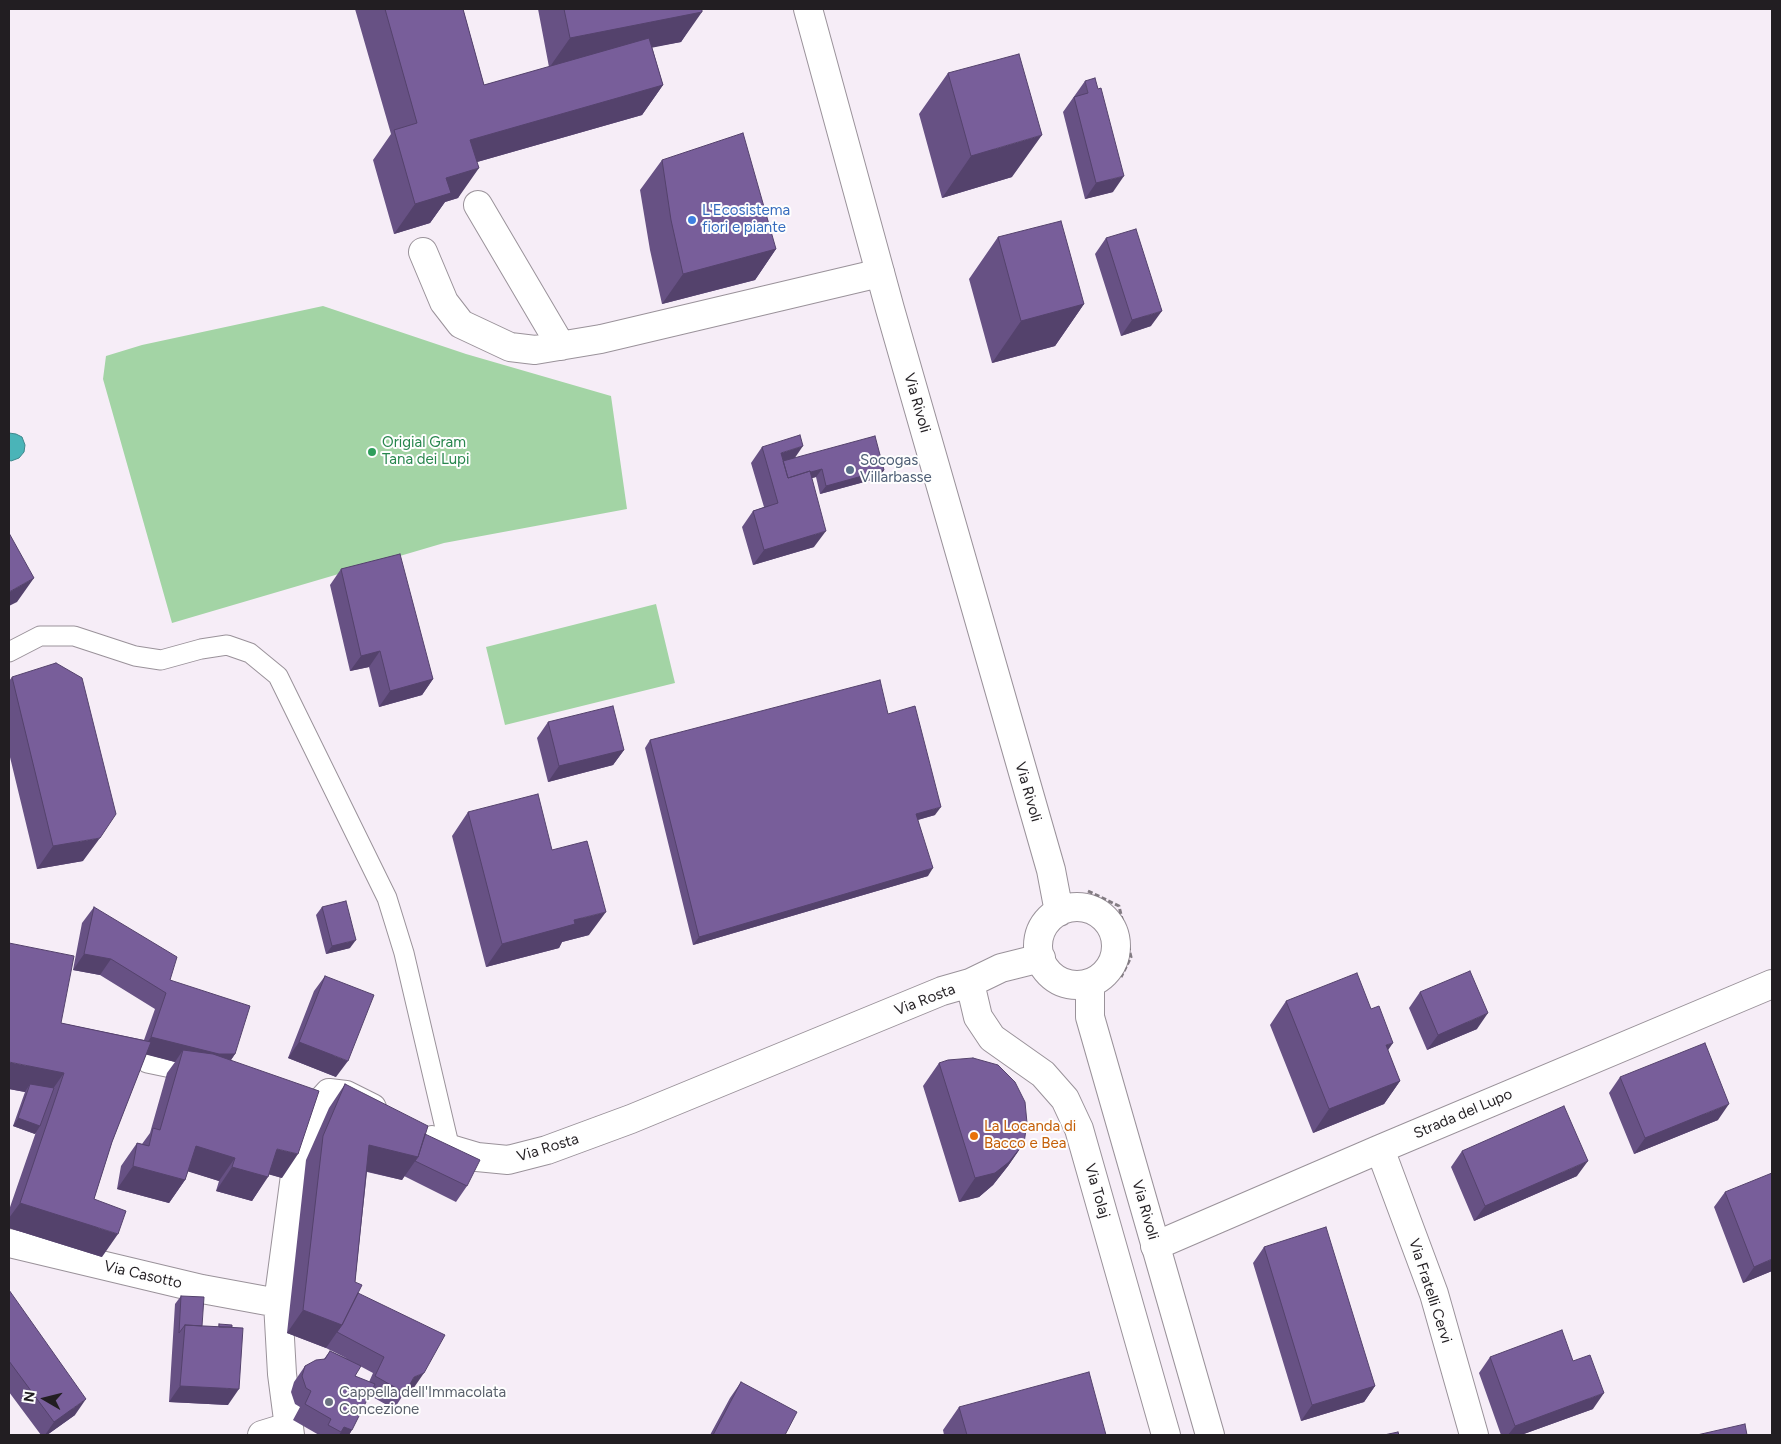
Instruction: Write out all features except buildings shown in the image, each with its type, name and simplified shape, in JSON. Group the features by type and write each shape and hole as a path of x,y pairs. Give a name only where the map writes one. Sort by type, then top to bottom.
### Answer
{"street":[{"name":"Via Rivoli","path":"808,9 880,273 1050,870 1059,912"},
{"path":"478,205 561,346"},
{"path":"423,252 444,302 461,324 510,347 535,350 601,339 880,273"},
{"path":"1071,907 1085,907 1097,912 1107,920 1114,932 1116,944 1112,962 1101,976 1090,982 1078,985 1066,983 1055,978 1046,969 1040,958 1041,931 1048,920 1059,912 1071,907"},
{"name":"Via Rosta","path":"289,1431 282,1374 278,1302 296,1168 311,1121 312,1100 330,1093 346,1095 450,1149 477,1157 508,1160 547,1150 631,1119 942,991 970,983 1001,968 1040,958"},
{"name":"Via Rivoli","path":"1090,982 1090,1017 1210,1435"},
{"name":"Via Tolaj","path":"970,983 978,1017 992,1038 1043,1074 1065,1099 1079,1129 1166,1435"},
{"name":"Strada del Lupo","path":"1155,1246 1772,984"},
{"name":"Via Fratelli Cervi","path":"1380,1149 1434,1294 1474,1435"},
{"name":"Via Casotto","path":"9,1243 202,1289 278,1302"},
{"path":"262,1435 289,1431"}],"lane":[{"path":"9,652 40,636 74,636 135,656 161,660 201,649 227,645 250,653 278,676 388,898 404,953 450,1149"},
{"path":"147,1063 213,1077"}],"green space":[{"name":"Origial Gram Tana dei Lupi","path":"323,306 466,354 611,396 627,509 444,543 172,623 103,379 106,356 142,345"},
{"path":"656,604 675,683 505,725 486,647"}],"water":[{"path":"9,433 22,437 25,445 24,452 19,458 11,461 9,460"}],"place":[{"name":"L'Ecosistema fiori e piante","path":"692,220"},
{"name":"Origial Gram Tana dei Lupi","path":"372,452"},
{"name":"Socogas Villarbasse","path":"850,470"},
{"name":"La Locanda di Bacco e Bea","path":"974,1136"},
{"name":"Cappella dell'Immacolata Concezione","path":"329,1402"}]}
